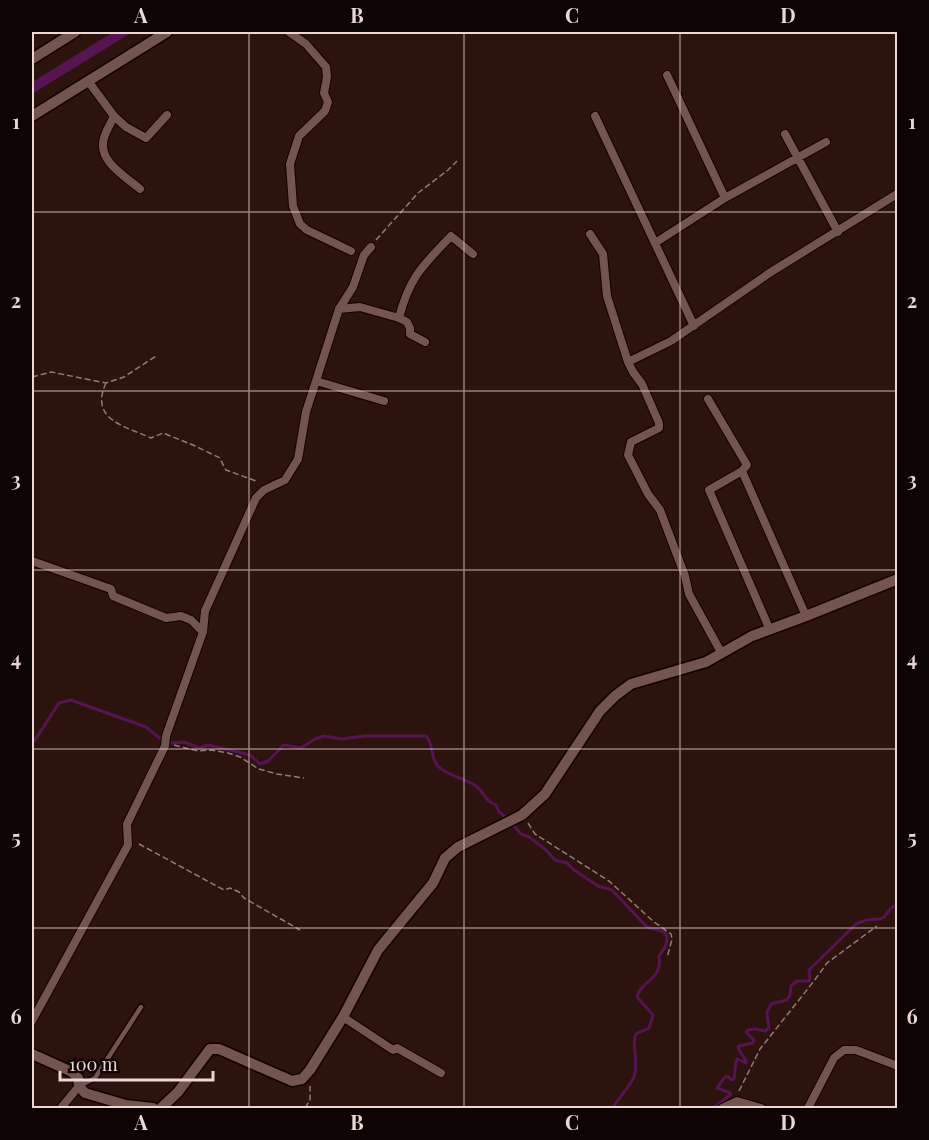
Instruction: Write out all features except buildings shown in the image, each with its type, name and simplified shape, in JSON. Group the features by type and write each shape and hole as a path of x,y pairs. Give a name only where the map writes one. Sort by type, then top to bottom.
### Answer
{"street":[{"path":"32,59 75,32"},
{"path":"32,116 167,32"},
{"path":"289,32 306,44 326,67 324,93 328,102 325,111 299,136 290,164 293,206 300,224 307,230 351,251"},
{"path":"667,75 725,198"},
{"path":"88,81 114,116 126,127 146,138 167,115"},
{"path":"114,116 103,139 102,151 108,161 140,189"},
{"path":"595,116 694,326"},
{"path":"785,134 838,232"},
{"path":"655,243 725,198 826,142"},
{"path":"628,362 671,341 771,272 897,194"},
{"path":"590,234 603,254 607,296 628,362 642,384 659,423 659,428 631,442 628,455 648,494 660,510 685,576 689,594 722,654"},
{"path":"399,318 404,298 413,279 422,266 451,236 473,254"},
{"path":"32,1021 128,845 127,824 165,746 166,736 203,632 205,611 255,498 264,490 285,480 298,459 306,412 339,309 353,287 364,255 371,247"},
{"path":"339,309 360,307 399,318 407,322 410,334 425,342"},
{"path":"316,381 384,402"},
{"path":"708,399 747,465 742,471 709,490 770,630"},
{"path":"742,471 806,616"},
{"path":"32,561 111,589 113,596 166,618 181,616 192,620 203,632"},
{"path":"32,1054 72,1072 78,1078 79,1086 85,1093 126,1105 160,1108 178,1092 210,1049 219,1049 292,1081 302,1079 343,1017 378,950 434,883 445,858 458,847 522,815 545,794 600,711 615,696 631,684 706,662 752,636 897,579"},
{"path":"343,1017 393,1050 397,1048 441,1073"},
{"path":"808,1108 834,1058 844,1050 856,1050 897,1066"},
{"path":"61,1108 79,1086"},
{"path":"722,1108 737,1101 761,1108"}],"lane":[{"path":"79,1086 94,1078 141,1007"}],"path":[{"path":"371,247 418,193 457,161"},
{"path":"32,377 51,372 106,383 124,377 156,356"},
{"path":"106,383 101,394 103,412 110,419 151,438 163,433 220,458 226,470 256,482 258,489 255,498"},
{"path":"165,746 174,745 198,751 211,750 228,753 240,757 259,769 304,778"},
{"path":"522,815 535,834 609,881 654,922 671,934 672,939 667,958"},
{"path":"126,837 224,890 230,888 239,892 244,898 300,930"},
{"path":"737,1101 739,1089 760,1049 827,963 876,926"},
{"path":"305,1108 310,1100 310,1070"}],"waterway":[{"path":"32,88 123,32"},
{"path":"32,742 59,703 71,700 146,727 162,740"},
{"path":"172,743 184,742 199,748 208,745 238,752 250,755 260,764 268,761 284,745 301,748 324,736 342,739 365,736 426,736 438,766 476,786 507,818"},
{"path":"514,826 521,834 546,850 555,860 567,863 598,886 612,890 647,927 665,932 666,945 659,956 658,971 641,989 637,997 653,1015 649,1028 636,1034 634,1077 613,1108"},
{"path":"714,1108 731,1094 717,1088 727,1076 734,1079 737,1059 746,1063 738,1048 753,1043 754,1040 746,1032 755,1029 765,1031 769,1028 767,1013 771,1004 787,1000 791,986 797,981 809,981 809,970 856,924 866,920 880,919 898,904"}]}
